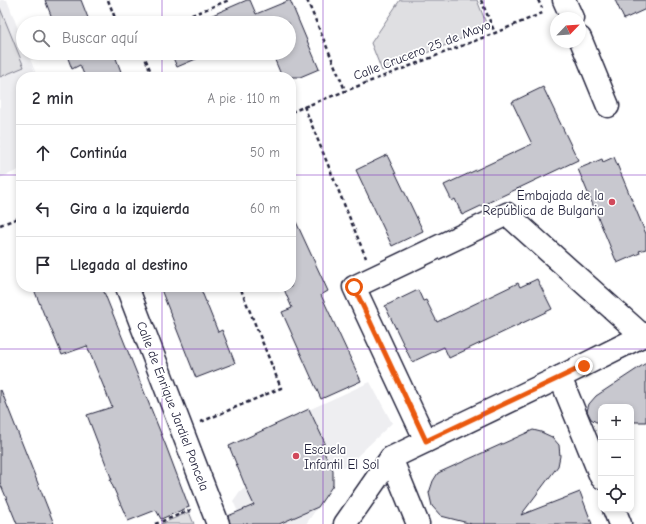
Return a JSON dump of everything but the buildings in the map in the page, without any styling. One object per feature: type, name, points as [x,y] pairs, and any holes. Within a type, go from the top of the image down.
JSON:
[{"type":"street","points":[[564,0],[569,12]]},
{"type":"street","points":[[584,48],[608,106]]},
{"type":"street","points":[[345,524],[391,458],[560,377],[644,335],[507,214],[374,277],[354,287],[426,441]]},
{"type":"street","name":"Calle de Enrique Jardiel Poncela","points":[[129,292],[218,524]]},
{"type":"street","points":[[560,377],[601,476]]},
{"type":"street","points":[[391,458],[418,524]]},
{"type":"street","points":[[615,512],[620,524]]},
{"type":"path","points":[[108,0],[114,16]]},
{"type":"path","points":[[189,16],[229,0]]},
{"type":"path","points":[[307,0],[345,90]]},
{"type":"path","points":[[482,0],[495,33]]},
{"type":"path","name":"Calle Crucero 25 de Mayo","points":[[296,110],[495,33],[545,12],[538,0]]},
{"type":"path","points":[[146,60],[151,72]]},
{"type":"path","points":[[304,106],[374,277]]},
{"type":"path","points":[[0,225],[16,218]]},
{"type":"path","points":[[182,430],[281,388],[242,292]]},
{"type":"path","points":[[155,524],[195,508]]},
{"type":"shaded area","points":[[0,0],[7,0],[16,24],[16,60],[31,60],[35,72],[16,72],[16,171],[0,178]]},
{"type":"shaded area","points":[[400,0],[477,0],[488,28],[382,71],[371,43]]},
{"type":"shaded area","points":[[0,8],[16,47],[16,60],[21,60],[24,67],[0,77]]},
{"type":"shaded area","name":"Escuela Infantil El Sol","points":[[370,382],[392,423],[346,467],[332,466],[333,485],[306,524],[233,524],[238,512],[233,501],[240,491],[246,488],[229,446]]},
{"type":"shaded area","points":[[189,512],[194,524],[161,524]]},
{"type":"place","name":"Embajada de la República de Bulgaria","points":[[612,202]]},
{"type":"place","name":"Escuela Infantil El Sol","points":[[296,456]]},
{"type":"route","points":[[354,287],[426,441],[584,366]]}]
